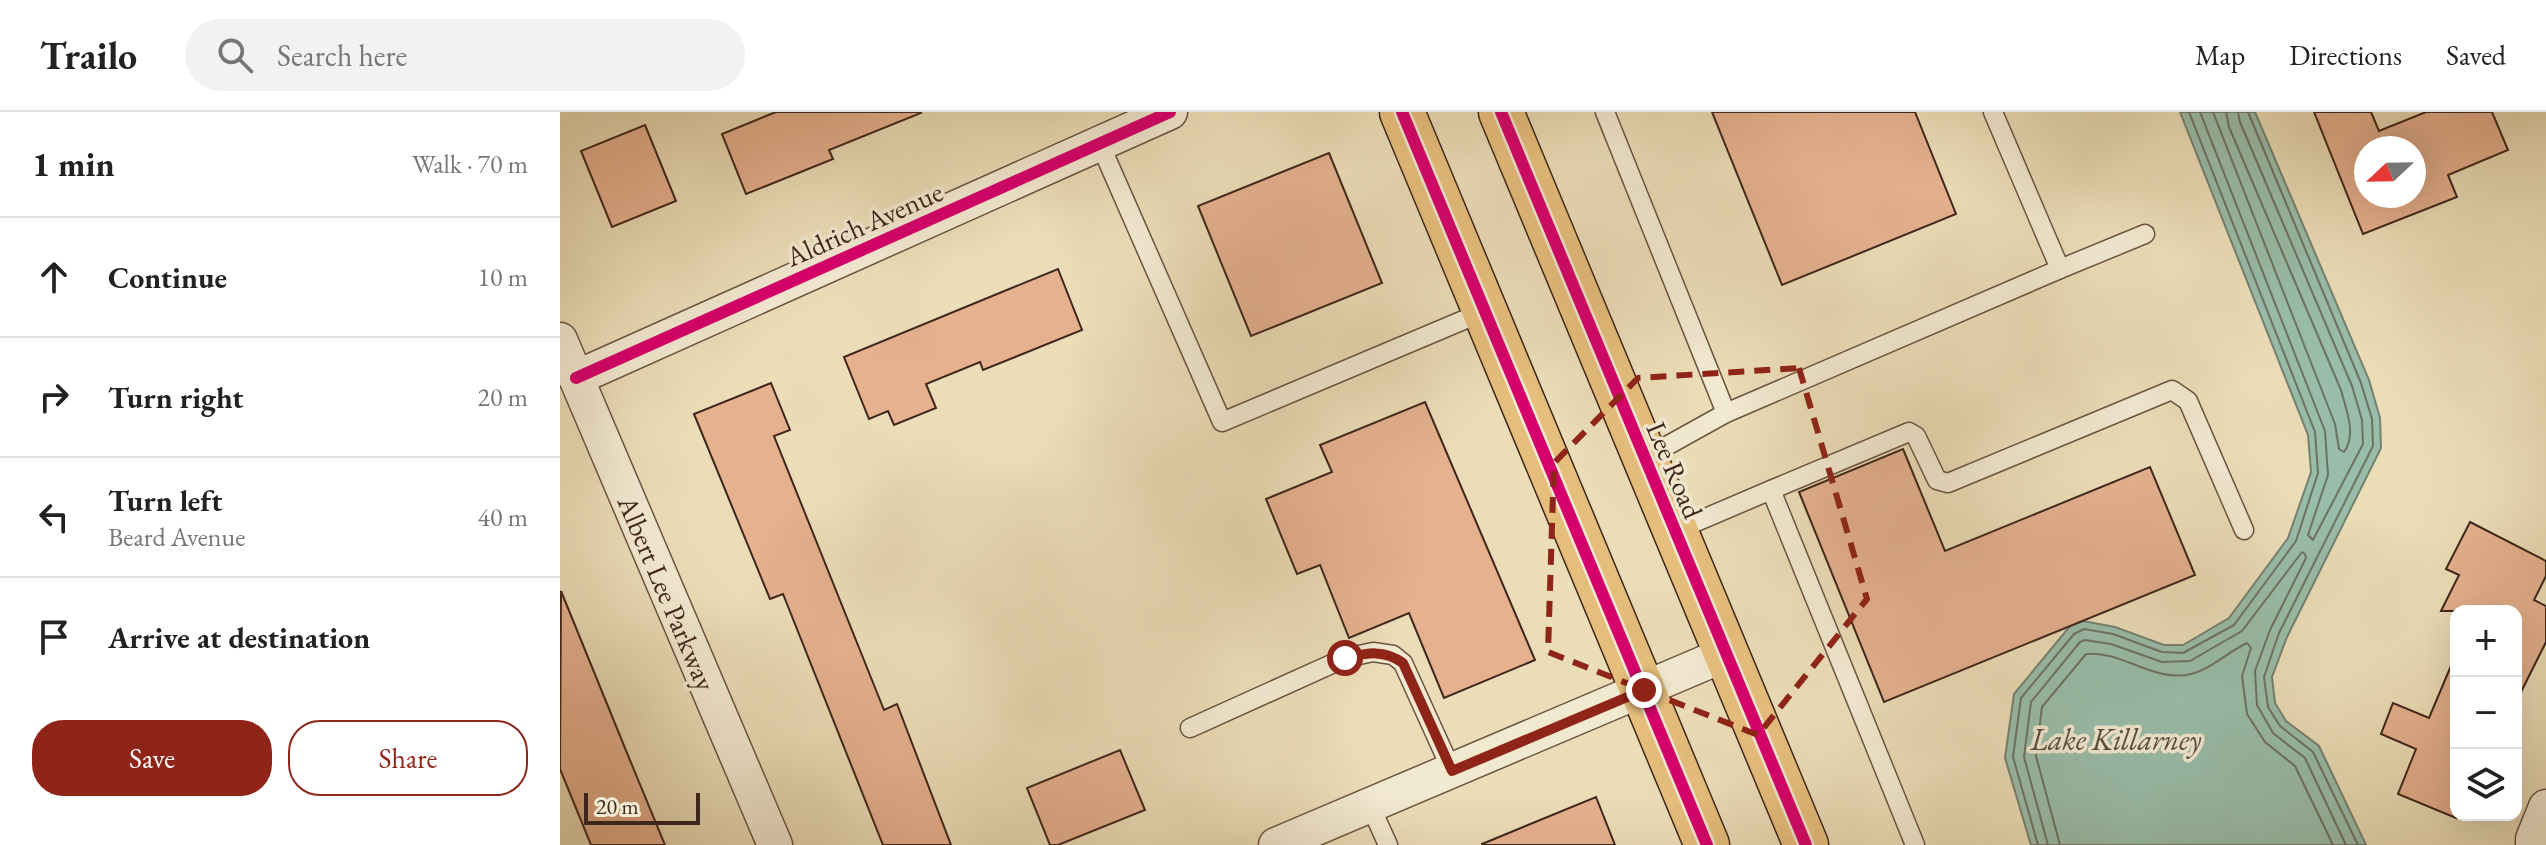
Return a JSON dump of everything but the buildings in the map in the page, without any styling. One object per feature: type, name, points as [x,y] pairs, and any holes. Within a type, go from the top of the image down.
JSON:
[{"type":"main road","points":[[1402,112],[1707,845]]},
{"type":"main road","name":"Lee Road","points":[[1501,112],[1806,845]]},
{"type":"street","name":"Aldrich Avenue","points":[[576,378],[1170,112]]},
{"type":"street","name":"Albert Lee Parkway","points":[[560,340],[775,845]]},
{"type":"street","points":[[1276,845],[1726,654]]},
{"type":"street","points":[[2533,845],[2546,807]]},
{"type":"lane","points":[[1605,112],[1726,413]]},
{"type":"lane","points":[[1993,112],[2060,269]]},
{"type":"lane","points":[[1100,144],[1222,422],[1485,311]]},
{"type":"lane","points":[[1645,458],[1726,413],[2145,234]]},
{"type":"lane","points":[[1675,531],[1909,432],[1916,436],[1937,480],[1948,483],[2172,390],[2188,401],[2244,530]]},
{"type":"lane","points":[[1771,490],[1915,845]]},
{"type":"lane","points":[[1190,728],[1345,658],[1373,652],[1393,655],[1403,663],[1452,771]]},
{"type":"lane","points":[[1370,805],[1388,845]]},
{"type":"highlighted area","points":[[1799,368],[1867,599],[1758,735],[1548,652],[1554,463],[1638,378]]},
{"type":"water","name":"Lake Killarney","points":[[2180,112],[2255,112],[2369,380],[2380,418],[2381,448],[2287,637],[2272,677],[2275,703],[2286,721],[2319,746],[2366,845],[2031,845],[2005,758],[2014,694],[2070,626],[2083,621],[2115,627],[2164,645],[2183,645],[2229,618],[2288,538],[2311,472],[2308,435]]},
{"type":"cycle path","points":[[576,378],[1170,112]]},
{"type":"cycle path","points":[[1402,112],[1707,845]]},
{"type":"cycle path","points":[[1501,112],[1806,845]]},
{"type":"route","points":[[1345,658],[1373,652],[1393,655],[1403,663],[1452,771],[1644,690]]}]
